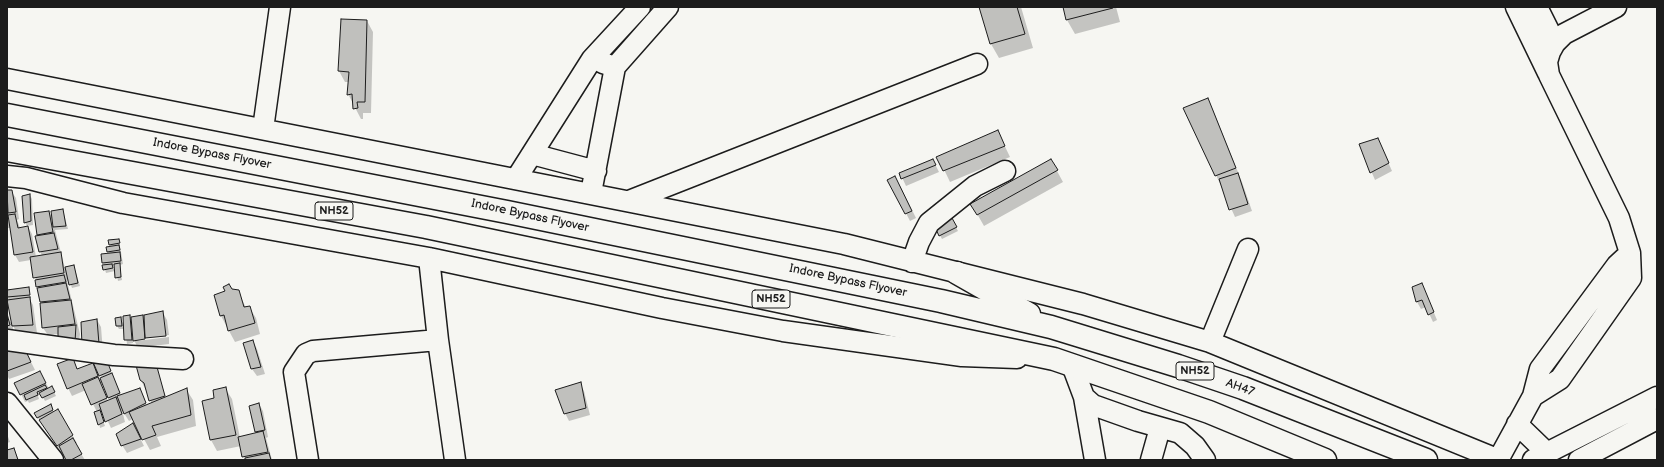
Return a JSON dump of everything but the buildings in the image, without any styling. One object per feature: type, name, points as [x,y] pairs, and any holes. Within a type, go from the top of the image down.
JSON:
[{"type":"highway","name":"Indore Bypass Flyover","points":[[7,115],[466,203],[942,300],[1051,327]]},
{"type":"highway","name":"NH52","points":[[7,150],[497,242],[1045,357],[1208,412],[1325,460]]},
{"type":"highway","points":[[957,273],[1051,327]]},
{"type":"highway","name":"AH47","points":[[1051,327],[1178,366],[1426,460]]},
{"type":"street","points":[[263,129],[280,7]]},
{"type":"street","points":[[516,179],[592,59],[640,7]]},
{"type":"street","points":[[591,193],[615,67],[668,7]]},
{"type":"street","points":[[7,78],[844,244],[1083,304],[1210,342],[1498,460],[1533,396],[1560,379],[1631,278],[1630,253],[1619,218],[1516,7]]},
{"type":"street","points":[[1537,7],[1555,43]]},
{"type":"street","points":[[1549,75],[1548,62],[1550,52],[1555,43],[1564,34],[1616,7]]},
{"type":"street","points":[[592,59],[615,67]]},
{"type":"street","points":[[629,201],[977,64]]},
{"type":"street","points":[[532,154],[596,171]]},
{"type":"street","points":[[912,262],[919,242],[929,223],[975,186],[1005,170]]},
{"type":"street","points":[[7,176],[26,178],[123,203],[429,258],[662,308],[783,332],[962,356],[1045,357]]},
{"type":"street","points":[[1210,342],[1248,249]]},
{"type":"street","points":[[429,258],[438,340],[455,460]]},
{"type":"street","points":[[7,340],[114,355],[183,359]]},
{"type":"street","points":[[308,460],[294,372],[306,354],[313,351],[438,340]]},
{"type":"street","points":[[1072,365],[1084,397],[1095,460]]},
{"type":"street","points":[[1084,397],[1093,405],[1108,411],[1180,433],[1195,446],[1205,460]]},
{"type":"street","points":[[1518,424],[1540,456],[1657,397]]},
{"type":"street","points":[[7,403],[53,460]]},
{"type":"street","points":[[1579,460],[1657,419]]},
{"type":"street","points":[[1151,460],[1160,428]]}]
